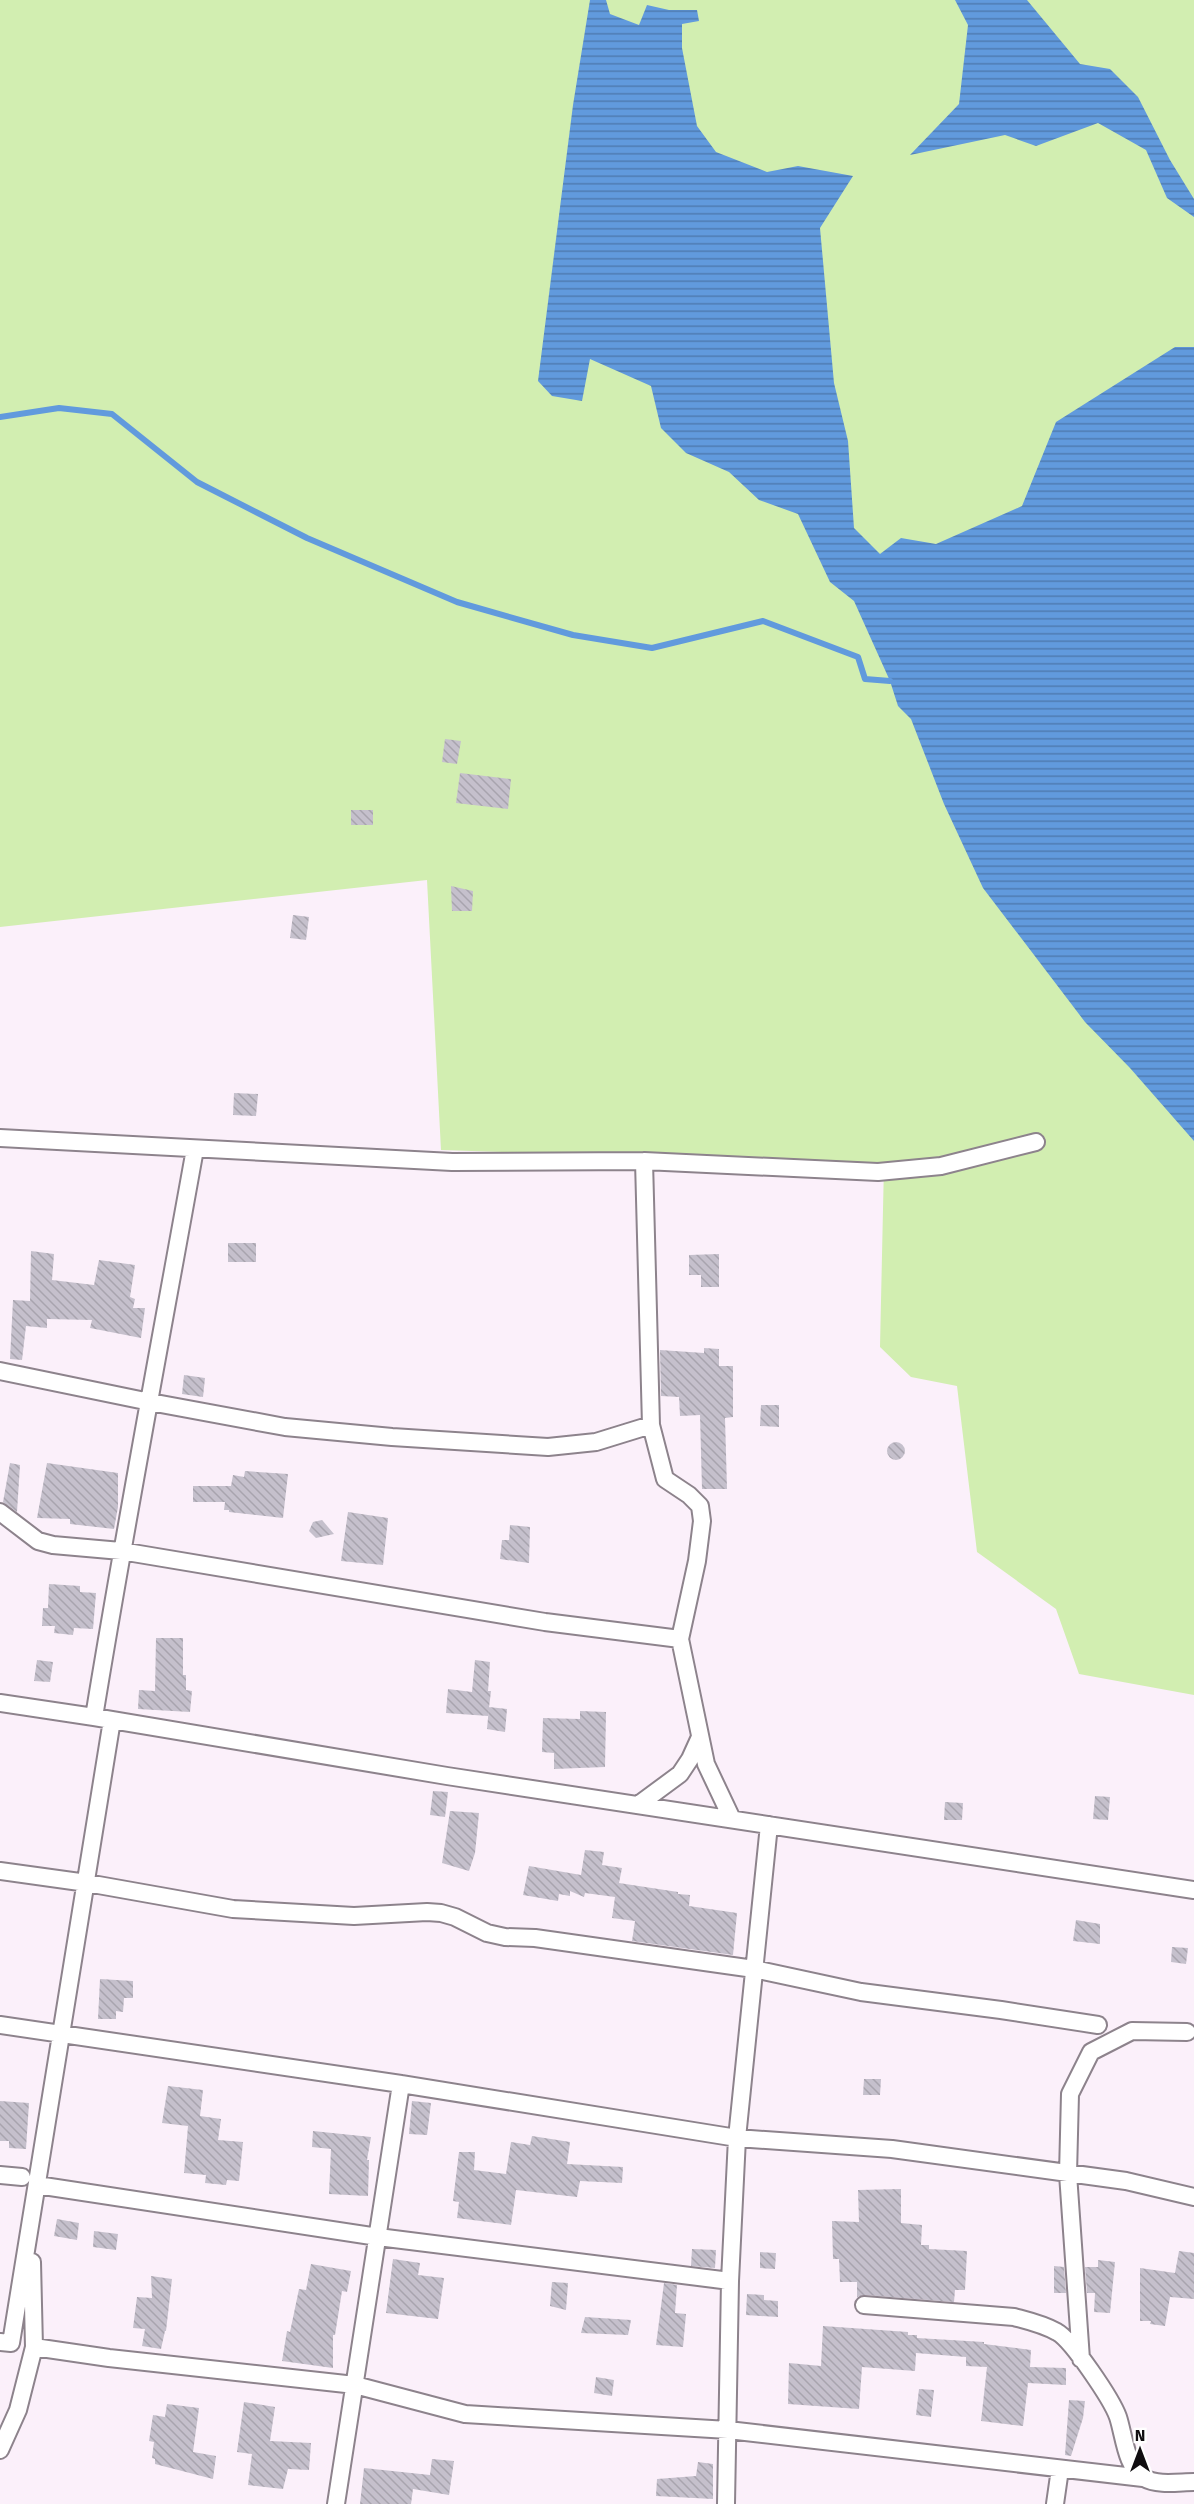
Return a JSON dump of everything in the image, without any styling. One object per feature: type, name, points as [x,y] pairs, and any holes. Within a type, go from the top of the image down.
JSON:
[{"type":"street","points":[[0,1138],[452,1162],[644,1161],[878,1172],[941,1166],[1036,1142]]},
{"type":"street","points":[[94,1717],[121,1551],[195,1149]]},
{"type":"street","points":[[644,1161],[651,1425],[665,1479],[689,1495],[700,1506],[702,1521],[697,1562],[680,1639],[706,1764],[732,1819]]},
{"type":"street","points":[[0,1371],[150,1402],[285,1426],[392,1437],[548,1447],[596,1442],[651,1425]]},
{"type":"street","points":[[0,1512],[38,1541],[53,1545],[121,1551],[545,1622],[680,1639]]},
{"type":"street","points":[[0,1703],[436,1774],[1194,1890]]},
{"type":"street","points":[[0,2342],[11,2343],[112,1720]]},
{"type":"street","points":[[638,1805],[680,1774],[700,1737]]},
{"type":"street","points":[[726,2504],[729,2281],[738,2138],[769,1825]]},
{"type":"street","points":[[0,1870],[233,1909],[354,1916],[441,1913],[455,1917],[486,1933],[506,1937],[535,1938],[754,1969],[861,1992],[1098,2025]]},
{"type":"street","points":[[0,2025],[401,2084],[738,2138],[892,2149],[1126,2181],[1194,2197]]},
{"type":"street","points":[[1081,2359],[1068,2174],[1070,2094],[1091,2052],[1132,2031],[1187,2032]]},
{"type":"street","points":[[0,2450],[18,2410],[34,2347],[32,2248],[37,2185],[58,2128],[62,2033]]},
{"type":"street","points":[[336,2504],[401,2084]]},
{"type":"street","points":[[0,2175],[22,2177]]},
{"type":"street","points":[[37,2185],[378,2237],[729,2281]]},
{"type":"street","points":[[864,2305],[1014,2318],[1038,2322],[1060,2333],[1096,2377],[1117,2414],[1132,2466],[1143,2478]]},
{"type":"street","points":[[34,2347],[355,2385],[465,2414],[728,2430],[1143,2478],[1155,2482],[1194,2482]]},
{"type":"street","points":[[1055,2504],[1060,2469]]},
{"type":"green space","points":[[0,0],[1194,0],[1194,1695],[1079,1674],[1056,1609],[977,1552],[957,1386],[911,1377],[880,1347],[884,1164],[441,1150],[427,880],[0,927]]},
{"type":"water","points":[[590,0],[606,0],[610,14],[639,25],[647,5],[669,10],[697,10],[699,21],[682,24],[682,48],[697,126],[716,152],[767,172],[798,166],[853,176],[820,228],[834,383],[848,441],[854,528],[880,554],[901,538],[936,544],[1022,506],[1056,422],[1175,347],[1194,347],[1194,1141],[1130,1068],[1085,1022],[983,888],[944,804],[911,719],[898,706],[890,681],[854,601],[830,582],[798,514],[759,500],[729,472],[686,453],[661,428],[651,386],[590,359],[582,401],[552,396],[538,381],[573,105]]},
{"type":"water","points":[[955,0],[1027,0],[1080,64],[1110,69],[1138,97],[1170,160],[1194,199],[1194,217],[1167,198],[1146,150],[1098,123],[1036,146],[1005,135],[910,155],[959,104],[968,25]]},
{"type":"building","points":[[445,739],[461,741],[457,764],[442,762]]},
{"type":"building","points":[[460,773],[511,779],[508,809],[456,803]]},
{"type":"building","points":[[351,810],[373,810],[373,825],[351,825]]},
{"type":"building","points":[[451,886],[473,891],[472,911],[452,911]]},
{"type":"building","points":[[293,915],[309,917],[306,940],[290,938]]},
{"type":"building","points":[[234,1093],[258,1094],[256,1116],[233,1115]]},
{"type":"building","points":[[228,1243],[256,1243],[256,1262],[228,1262]]},
{"type":"building","points":[[31,1251],[54,1254],[52,1280],[94,1285],[99,1260],[135,1265],[130,1297],[135,1299],[133,1308],[145,1308],[141,1338],[90,1328],[92,1320],[47,1319],[47,1328],[26,1326],[22,1360],[10,1359],[13,1300],[30,1301]]},
{"type":"building","points":[[719,1254],[719,1287],[701,1287],[701,1275],[689,1275],[689,1255]]},
{"type":"building","points":[[704,1348],[719,1349],[719,1366],[733,1366],[733,1417],[725,1418],[727,1489],[702,1489],[700,1415],[680,1416],[679,1397],[661,1396],[660,1350],[704,1353]]},
{"type":"building","points":[[184,1375],[205,1378],[203,1397],[182,1394]]},
{"type":"building","points":[[761,1405],[779,1405],[779,1427],[760,1426]]},
{"type":"building","points":[[896,1442],[902,1445],[905,1451],[902,1457],[896,1460],[890,1457],[887,1451],[890,1445]]},
{"type":"building","points":[[10,1463],[20,1465],[17,1512],[3,1502]]},
{"type":"building","points":[[47,1463],[118,1473],[118,1507],[114,1529],[70,1524],[70,1519],[37,1518]]},
{"type":"building","points":[[245,1471],[288,1474],[283,1518],[229,1512],[229,1510],[224,1510],[225,1502],[193,1502],[193,1486],[231,1486],[233,1475],[244,1477]]},
{"type":"building","points":[[348,1512],[388,1518],[383,1565],[341,1561]]},
{"type":"building","points":[[322,1520],[334,1534],[316,1538],[309,1531],[313,1522]]},
{"type":"building","points":[[510,1525],[530,1527],[529,1563],[500,1559],[502,1540],[509,1540]]},
{"type":"building","points":[[49,1584],[80,1586],[80,1592],[96,1593],[93,1629],[74,1628],[73,1635],[54,1633],[55,1626],[42,1626],[43,1608],[48,1608]]},
{"type":"building","points":[[156,1638],[183,1638],[183,1675],[186,1675],[186,1690],[192,1691],[190,1712],[138,1709],[139,1690],[155,1691]]},
{"type":"building","points":[[37,1660],[53,1662],[50,1682],[34,1681]]},
{"type":"building","points":[[475,1660],[490,1662],[488,1691],[491,1691],[488,1716],[446,1713],[448,1689],[472,1692]]},
{"type":"building","points":[[489,1707],[507,1709],[505,1732],[487,1729]]},
{"type":"building","points":[[580,1711],[606,1712],[605,1767],[554,1769],[554,1753],[542,1752],[543,1718],[580,1719]]},
{"type":"building","points":[[433,1791],[448,1792],[445,1817],[430,1815]]},
{"type":"building","points":[[1095,1796],[1110,1797],[1108,1820],[1093,1819]]},
{"type":"building","points":[[945,1802],[963,1803],[962,1820],[944,1820]]},
{"type":"building","points":[[450,1811],[479,1813],[475,1853],[469,1871],[442,1863]]},
{"type":"building","points":[[585,1850],[604,1852],[602,1865],[622,1868],[619,1883],[690,1895],[689,1906],[737,1913],[733,1955],[632,1941],[635,1921],[612,1918],[615,1897],[585,1893],[584,1897],[570,1891],[570,1896],[559,1894],[558,1901],[523,1895],[529,1866],[581,1875]]},
{"type":"building","points":[[1076,1920],[1100,1924],[1100,1944],[1073,1941]]},
{"type":"building","points":[[1172,1947],[1188,1948],[1186,1964],[1171,1962]]},
{"type":"building","points":[[100,1979],[133,1981],[133,1998],[124,1998],[123,2012],[116,2011],[116,2019],[98,2019]]},
{"type":"building","points":[[864,2079],[881,2079],[880,2095],[863,2095]]},
{"type":"building","points":[[168,2086],[203,2090],[200,2116],[221,2119],[218,2140],[243,2142],[239,2181],[227,2180],[226,2185],[205,2183],[206,2175],[184,2173],[188,2126],[162,2123]]},
{"type":"building","points":[[0,2101],[29,2103],[26,2149],[9,2148],[9,2141],[0,2141]]},
{"type":"building","points":[[412,2101],[431,2103],[427,2135],[409,2134]]},
{"type":"building","points":[[313,2131],[371,2137],[367,2160],[369,2160],[368,2196],[329,2194],[331,2149],[312,2147]]},
{"type":"building","points":[[532,2136],[570,2142],[567,2164],[623,2167],[622,2183],[580,2181],[577,2197],[516,2190],[511,2225],[457,2218],[459,2202],[453,2201],[459,2152],[475,2152],[474,2170],[506,2174],[511,2142],[530,2145]]},
{"type":"building","points":[[901,2189],[901,2223],[922,2225],[921,2245],[929,2245],[929,2249],[967,2251],[965,2290],[955,2290],[954,2302],[865,2295],[857,2297],[857,2282],[840,2282],[839,2259],[833,2259],[832,2221],[859,2222],[858,2190]]},
{"type":"building","points":[[57,2219],[79,2223],[77,2240],[54,2236]]},
{"type":"building","points":[[94,2231],[118,2234],[116,2250],[93,2247]]},
{"type":"building","points":[[692,2249],[716,2250],[715,2268],[691,2266]]},
{"type":"building","points":[[1179,2251],[1194,2253],[1194,2299],[1170,2297],[1165,2326],[1150,2324],[1151,2321],[1140,2321],[1140,2268],[1175,2273]]},
{"type":"building","points":[[760,2252],[776,2253],[775,2269],[760,2268]]},
{"type":"building","points":[[393,2259],[420,2263],[418,2275],[444,2278],[438,2319],[386,2313]]},
{"type":"building","points":[[1098,2260],[1115,2262],[1110,2313],[1094,2312],[1095,2293],[1087,2293],[1085,2267],[1098,2267]]},
{"type":"building","points":[[311,2264],[351,2271],[347,2292],[342,2291],[335,2335],[333,2335],[333,2368],[282,2361],[287,2331],[290,2332],[299,2289],[306,2290]]},
{"type":"building","points":[[1054,2266],[1064,2267],[1066,2293],[1054,2293]]},
{"type":"building","points":[[151,2276],[172,2279],[166,2331],[161,2349],[142,2346],[145,2329],[133,2328],[137,2297],[152,2298]]},
{"type":"building","points":[[552,2282],[568,2283],[566,2310],[550,2306]]},
{"type":"building","points":[[664,2283],[677,2285],[675,2313],[686,2314],[683,2347],[656,2345]]},
{"type":"building","points":[[747,2294],[764,2295],[764,2300],[778,2301],[778,2317],[746,2315]]},
{"type":"building","points":[[585,2317],[631,2320],[628,2335],[581,2333]]},
{"type":"building","points":[[823,2326],[908,2332],[908,2335],[917,2335],[917,2338],[984,2342],[984,2344],[1031,2350],[1030,2367],[1066,2368],[1066,2385],[1028,2383],[1023,2426],[981,2421],[987,2367],[966,2366],[966,2357],[916,2353],[915,2371],[862,2367],[859,2409],[788,2404],[789,2363],[821,2366]]},
{"type":"building","points":[[596,2377],[614,2380],[612,2396],[594,2393]]},
{"type":"building","points":[[919,2389],[934,2390],[931,2417],[916,2415]]},
{"type":"building","points":[[1069,2400],[1085,2401],[1083,2418],[1071,2456],[1065,2455]]},
{"type":"building","points":[[244,2402],[275,2407],[270,2441],[311,2443],[309,2470],[288,2469],[283,2489],[248,2485],[252,2454],[237,2452]]},
{"type":"building","points":[[167,2404],[199,2408],[193,2452],[216,2456],[213,2479],[155,2464],[155,2459],[152,2458],[154,2442],[149,2441],[153,2415],[165,2417]]},
{"type":"building","points":[[432,2459],[454,2461],[449,2495],[413,2489],[411,2504],[360,2504],[364,2468],[430,2475]]},
{"type":"building","points":[[698,2462],[713,2464],[713,2499],[656,2496],[657,2479],[696,2476]]},
{"type":"waterway","points":[[0,417],[59,408],[112,414],[197,482],[307,538],[457,602],[573,635],[652,648],[763,621],[858,657],[865,679],[890,681]]}]
